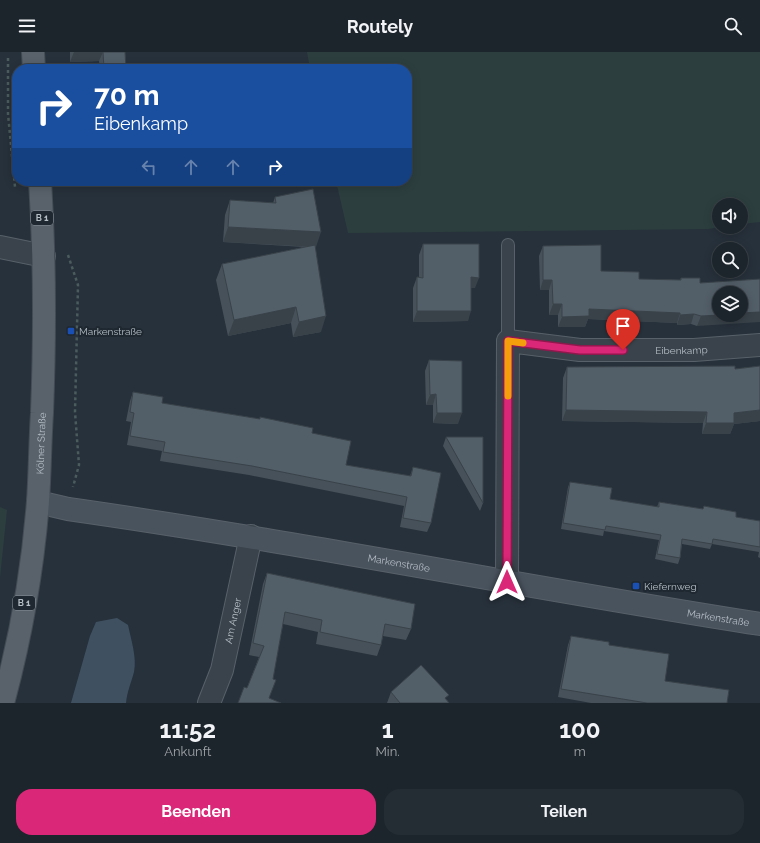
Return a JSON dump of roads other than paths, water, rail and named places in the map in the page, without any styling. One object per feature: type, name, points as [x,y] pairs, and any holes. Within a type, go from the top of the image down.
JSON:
[{"type":"main road","points":[[33,52],[34,64]]},
{"type":"main road","name":"Kölner Straße","points":[[2,703],[12,667],[28,579],[38,502],[45,327],[44,256],[40,186]]},
{"type":"street","points":[[0,247],[44,256]]},
{"type":"street","points":[[507,582],[508,341]]},
{"type":"street","name":"Eibenkamp","points":[[508,341],[580,350],[694,350],[760,345]]},
{"type":"street","name":"Markenstraße","points":[[38,502],[251,536],[507,582],[760,624]]},
{"type":"street","name":"Am Anger","points":[[209,703],[222,670],[251,536]]},
{"type":"lane","points":[[508,245],[508,341]]},
{"type":"water","points":[[117,618],[128,625],[134,654],[135,666],[126,703],[71,703],[90,636],[96,622]]},
{"type":"place","name":"Markenstraße","points":[[71,331]]},
{"type":"place","name":"Kiefernweg","points":[[636,586]]}]
